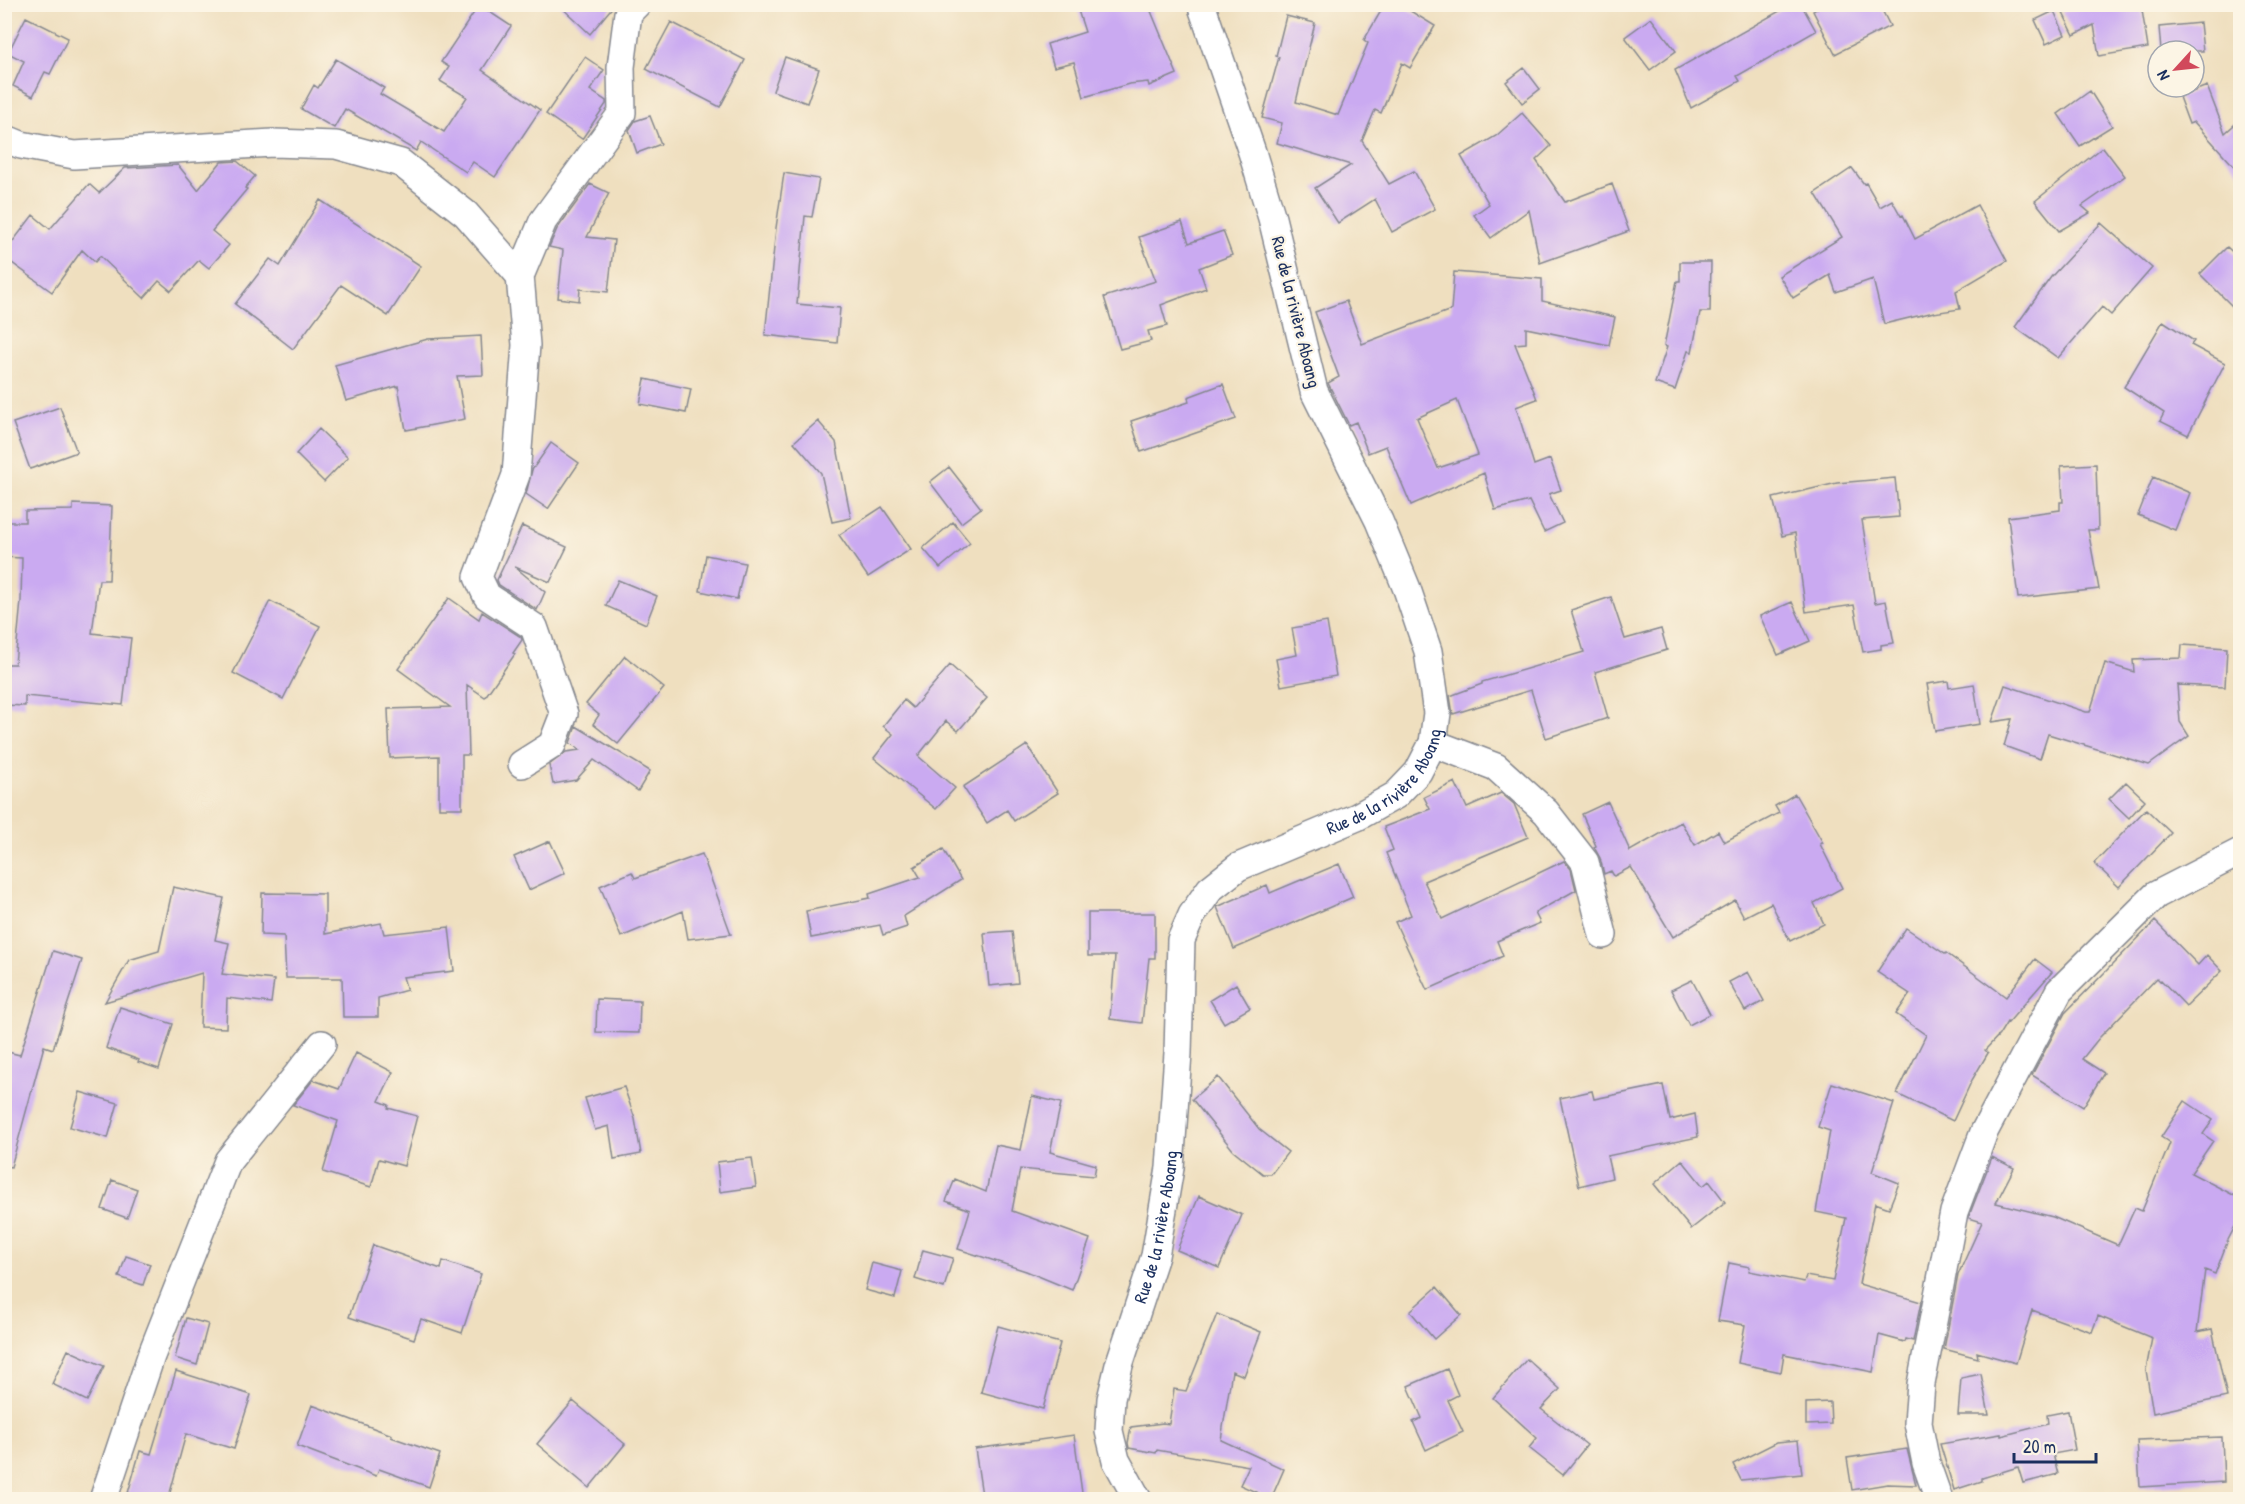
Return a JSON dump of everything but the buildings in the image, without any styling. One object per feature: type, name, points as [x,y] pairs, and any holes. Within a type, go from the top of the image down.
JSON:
[{"type":"street","points":[[522,764],[552,745],[564,714],[534,627],[487,596],[478,577],[516,475],[526,345],[520,276],[543,221],[622,113],[621,67],[628,13],[637,4]]},
{"type":"street","name":"Rue de la rivière Aboang","points":[[1138,1500],[1116,1460],[1109,1431],[1111,1399],[1119,1365],[1155,1256],[1170,1168],[1178,1053],[1180,939],[1192,915],[1210,890],[1238,867],[1357,817],[1396,795],[1418,772],[1433,743],[1437,713],[1428,651],[1407,589],[1379,521],[1314,390],[1272,218],[1201,4]]},
{"type":"street","points":[[4,138],[21,145],[74,155],[273,143],[336,145],[401,163],[466,214],[520,276]]},
{"type":"street","points":[[1433,743],[1496,767],[1546,812],[1585,862],[1603,935]]},
{"type":"street","points":[[1939,1500],[1926,1463],[1918,1423],[1921,1384],[1954,1212],[1984,1132],[2059,992],[2156,895],[2241,852]]},
{"type":"street","points":[[103,1500],[151,1356],[228,1161],[322,1044]]}]
